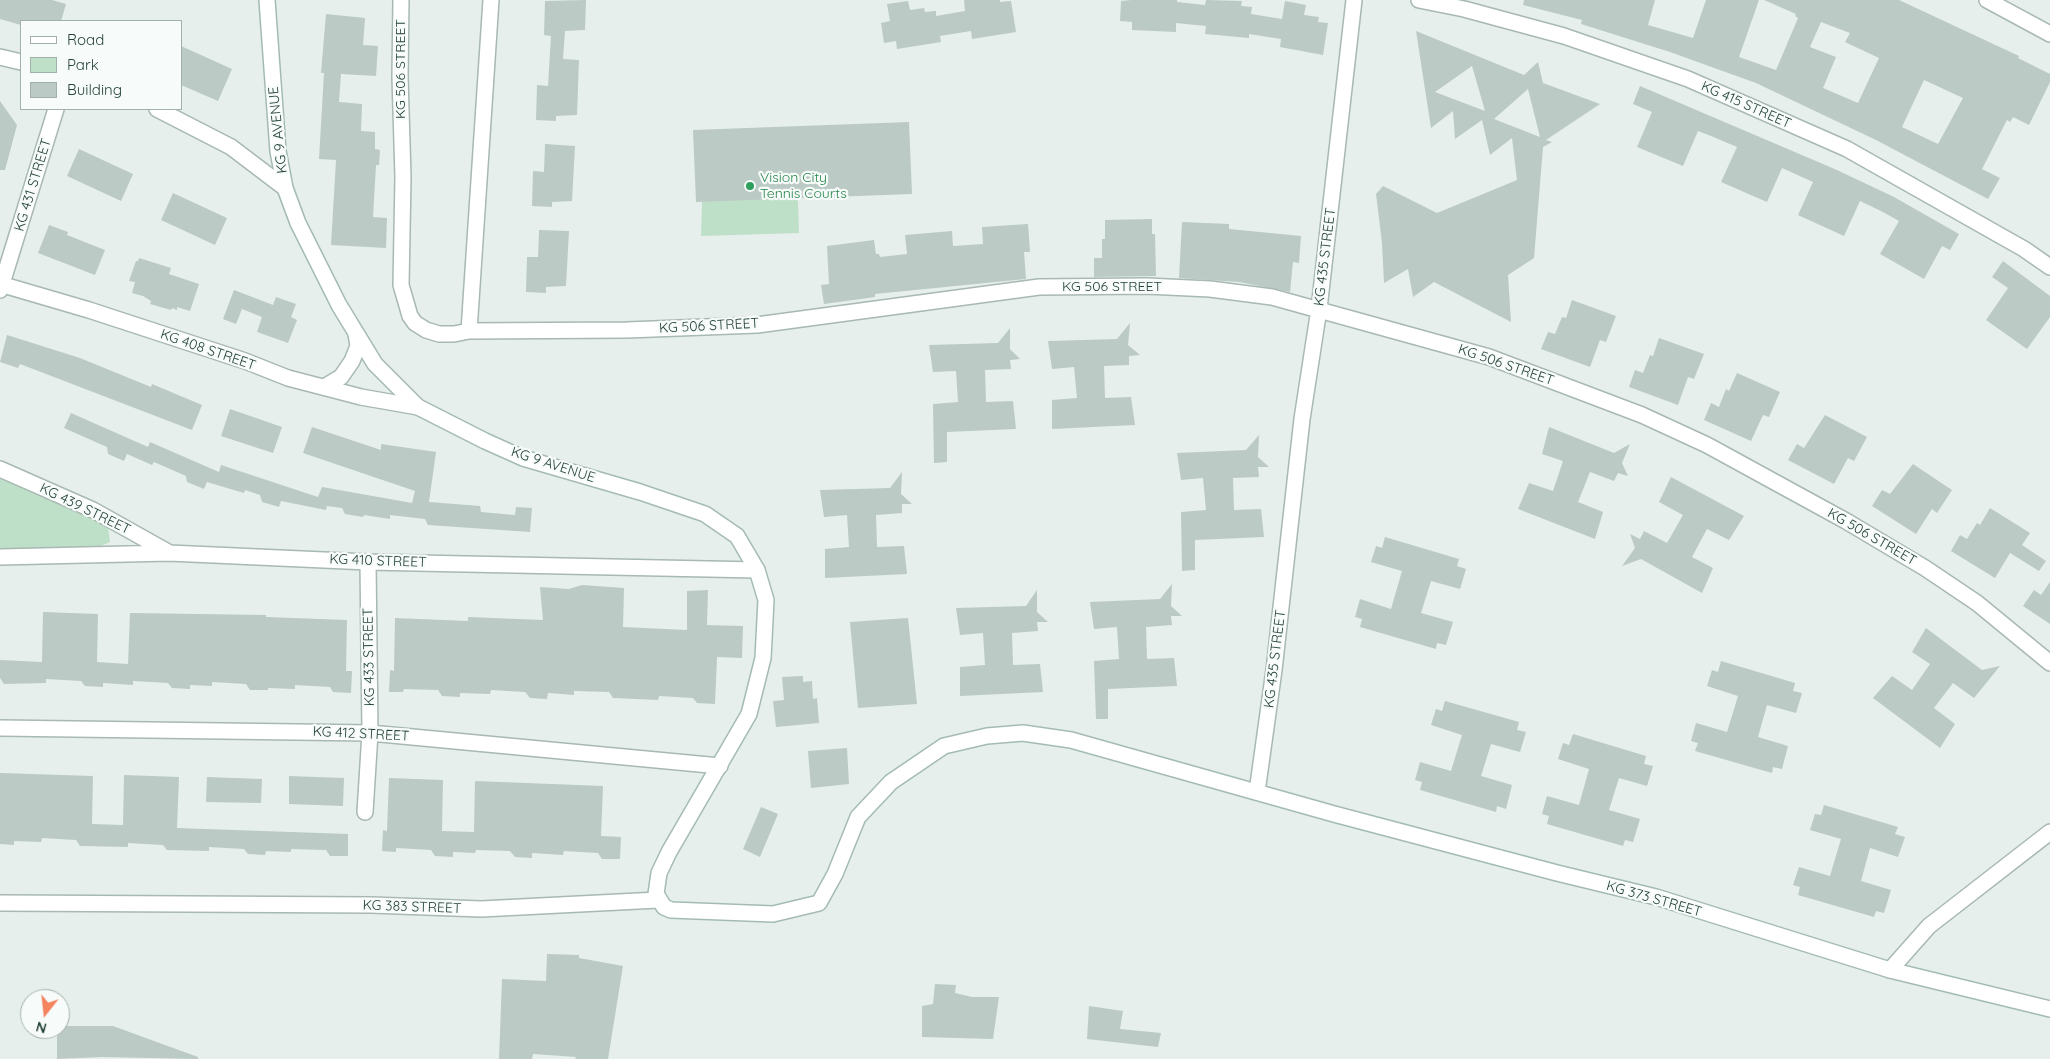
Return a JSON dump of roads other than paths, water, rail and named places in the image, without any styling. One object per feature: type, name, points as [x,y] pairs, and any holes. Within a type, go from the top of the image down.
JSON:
[{"type":"street","name":"KG 9 AVENUE","points":[[267,0],[278,152],[285,188],[298,223],[356,334],[375,364],[418,407],[523,458],[640,492],[704,514],[737,536],[757,570],[766,600],[763,658],[749,714],[669,852],[659,873],[656,894],[658,900]]},
{"type":"street","name":"KG 506 STREET","points":[[401,0],[400,77],[403,177],[401,285],[410,316],[415,323],[439,334],[469,331],[626,330],[758,325],[1039,287],[1147,286],[1210,289],[1272,297],[1489,357],[1642,415],[1707,445],[1846,521],[1926,568],[1977,603],[2050,663]]},
{"type":"street","points":[[469,331],[491,0]]},
{"type":"street","name":"KG 435 STREET","points":[[1257,792],[1274,670],[1302,419],[1319,309],[1354,0]]},
{"type":"street","name":"KG 415 STREET","points":[[1419,0],[1464,9],[1564,36],[1688,79],[1847,149],[2024,249],[2050,267]]},
{"type":"street","points":[[1987,0],[2050,34]]},
{"type":"street","points":[[0,57],[20,62]]},
{"type":"street","name":"KG 431 STREET","points":[[1,286],[56,110]]},
{"type":"street","points":[[159,110],[231,147],[285,188]]},
{"type":"street","name":"KG 408 STREET","points":[[1,286],[107,316],[245,361],[288,378],[326,386],[360,397],[418,407]]},
{"type":"street","points":[[326,386],[341,376],[352,361],[358,346],[356,334]]},
{"type":"street","name":"KG 439 STREET","points":[[0,469],[93,510],[169,553]]},
{"type":"street","name":"KG 410 STREET","points":[[0,557],[169,553],[368,562],[757,570]]},
{"type":"street","name":"KG 433 STREET","points":[[365,812],[370,732],[368,562]]},
{"type":"street","name":"KG 412 STREET","points":[[0,728],[370,732],[720,766]]},
{"type":"street","name":"KG 383 STREET","points":[[0,903],[371,906],[481,909],[658,900],[671,910],[773,914],[818,903],[835,874],[858,817],[891,782],[944,746],[987,736],[1023,733],[1072,740],[1257,792]]},
{"type":"street","name":"KG 373 STREET","points":[[1257,792],[1557,874],[1656,897],[1890,970],[2050,1009]]},
{"type":"street","points":[[1890,970],[1929,926],[2050,832]]},
{"type":"place","name":"Vision City Tennis Courts","points":[[750,186]]}]
